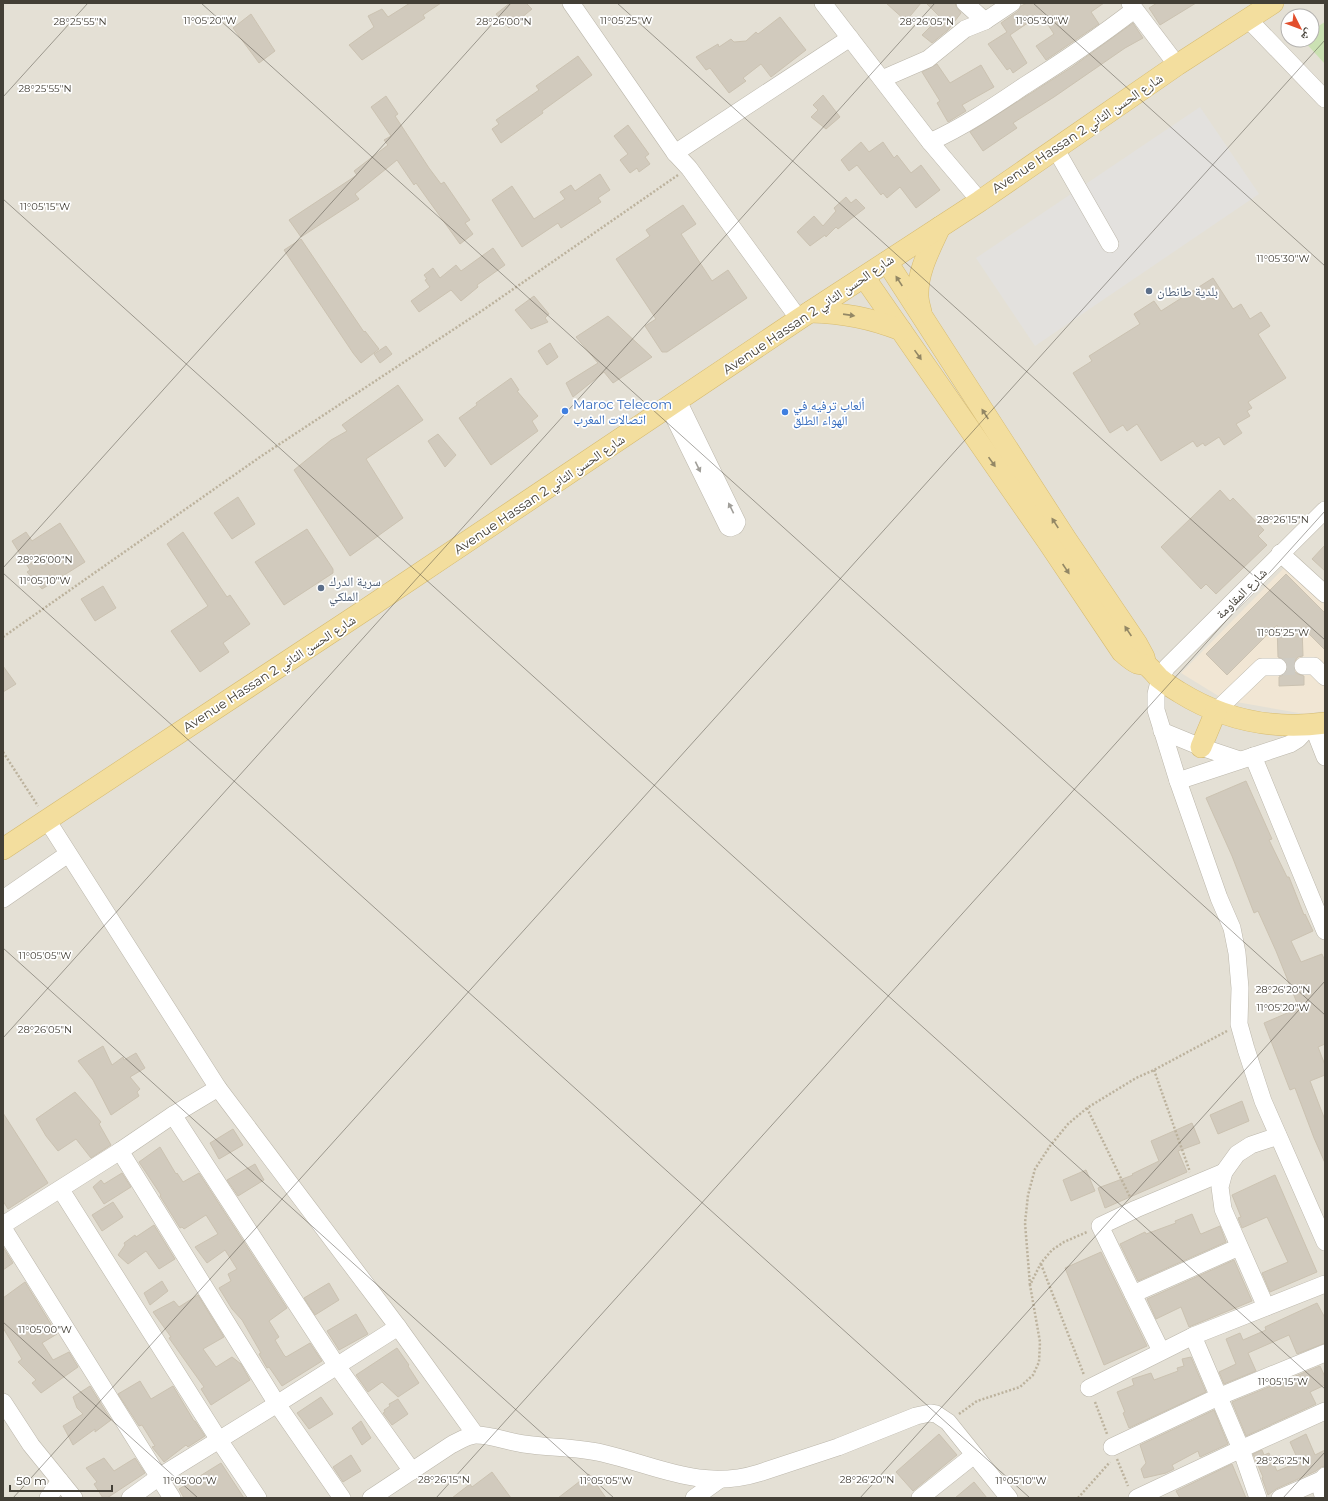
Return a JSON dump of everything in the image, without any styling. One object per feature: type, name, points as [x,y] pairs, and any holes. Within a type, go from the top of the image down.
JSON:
[{"type":"main road","name":"Avenue Hassan 2 شارع الحسن الثاني","points":[[3,848],[366,610],[805,316],[980,201],[1177,65],[1273,3]]},
{"type":"main road","points":[[921,315],[918,296],[920,278],[927,256],[940,227]]},
{"type":"main road","points":[[887,262],[1062,532],[1137,644],[1153,672]]},
{"type":"main road","points":[[864,277],[1048,542],[1122,652],[1196,702],[1235,718],[1260,723],[1293,725],[1318,723]]},
{"type":"main road","points":[[805,316],[834,313],[857,316],[880,322],[901,330]]},
{"type":"main road","points":[[1201,748],[1216,711]]},
{"type":"street","points":[[571,3],[675,153],[689,168],[805,316]]},
{"type":"street","points":[[823,3],[930,142],[980,201]]},
{"type":"street","points":[[965,3],[985,21]]},
{"type":"street","points":[[882,79],[928,59],[965,29],[985,21],[1012,3]]},
{"type":"street","points":[[930,142],[956,130],[993,107],[1103,34],[1132,7],[1177,65]]},
{"type":"street","points":[[1248,19],[1325,99]]},
{"type":"street","points":[[675,153],[850,38]]},
{"type":"street","points":[[1055,148],[1110,244]]},
{"type":"street","points":[[673,404],[715,489]]},
{"type":"street","name":"شارع المقاومة","points":[[1153,672],[1167,667],[1176,656],[1325,510]]},
{"type":"street","points":[[1280,553],[1325,594]]},
{"type":"street","points":[[1304,666],[1314,666],[1325,677]]},
{"type":"street","points":[[1216,711],[1262,667],[1278,667]]},
{"type":"street","points":[[1153,672],[1156,694],[1156,710],[1162,731],[1178,781],[1232,928],[1237,953],[1240,988],[1239,1024],[1263,1101],[1325,1242]]},
{"type":"street","points":[[1178,781],[1290,744],[1318,723],[1325,757]]},
{"type":"street","points":[[1162,731],[1201,748],[1246,758]]},
{"type":"street","points":[[1246,758],[1325,932]]},
{"type":"street","points":[[47,820],[218,1088],[398,1327],[475,1434]]},
{"type":"street","points":[[3,899],[68,854]]},
{"type":"street","points":[[172,1498],[3,1226],[120,1151],[172,1115],[218,1088]]},
{"type":"street","points":[[172,1115],[337,1366],[412,1471]]},
{"type":"street","points":[[1266,1307],[1223,1209],[1220,1187],[1224,1172],[1237,1154],[1251,1144],[1278,1136]]},
{"type":"street","points":[[120,1151],[277,1404],[342,1498]]},
{"type":"street","points":[[1161,1352],[1100,1226],[1136,1209],[1224,1172]]},
{"type":"street","points":[[60,1190],[219,1440],[258,1498]]},
{"type":"street","points":[[1133,1294],[1239,1247]]},
{"type":"street","points":[[1089,1388],[1193,1336],[1325,1284]]},
{"type":"street","points":[[130,1498],[158,1477],[398,1327]]},
{"type":"street","points":[[1193,1336],[1241,1449],[1258,1498]]},
{"type":"street","points":[[1114,1451],[1218,1397],[1325,1353]]},
{"type":"street","points":[[1137,1498],[1325,1411]]},
{"type":"street","points":[[371,1498],[451,1445],[475,1434],[535,1446],[601,1453],[692,1478],[718,1480],[746,1477],[799,1461],[923,1414],[936,1414],[948,1422],[1009,1498]]},
{"type":"street","points":[[6,1415],[74,1498]]},
{"type":"street","points":[[920,1498],[974,1455]]},
{"type":"street","points":[[1280,1498],[1323,1478]]},
{"type":"street","points":[[1323,1478],[1320,1486],[1324,1498]]},
{"type":"street","points":[[694,1498],[718,1480]]},
{"type":"street","points":[[48,1498],[60,1481]]},
{"type":"path","points":[[3,637],[260,457],[477,314],[689,168]]},
{"type":"path","points":[[3,752],[47,820]]},
{"type":"path","points":[[948,1422],[977,1400],[1020,1386],[1033,1375],[1039,1362],[1040,1342],[1030,1285],[1025,1223],[1028,1196],[1035,1169],[1050,1146],[1068,1124],[1086,1108],[1136,1078],[1154,1070],[1239,1024]]},
{"type":"path","points":[[1154,1070],[1194,1185]]},
{"type":"path","points":[[1086,1108],[1136,1209]]},
{"type":"path","points":[[1030,1285],[1041,1263],[1052,1250],[1064,1242],[1100,1226]]},
{"type":"path","points":[[1078,1498],[1114,1451]]},
{"type":"shaded area","points":[[3,3],[1325,3],[1325,1498],[3,1498]]},
{"type":"shaded area","points":[[1200,107],[1259,194],[1035,346],[976,258]]},
{"type":"shaded area","points":[[1286,566],[1325,605],[1325,711],[1305,714],[1225,700],[1181,673]]},
{"type":"green space","points":[[1325,22],[1325,64],[1310,48],[1320,48],[1320,25]]},
{"type":"building","points":[[410,3],[441,3],[423,15],[425,18],[362,60],[349,45],[374,27],[368,16],[382,9],[388,17]]},
{"type":"building","points":[[510,3],[526,3],[532,9],[509,28],[496,14]]},
{"type":"building","points":[[886,3],[921,3],[906,21]]},
{"type":"building","points":[[926,3],[955,3],[961,13],[948,30],[932,43],[922,35],[940,17]]},
{"type":"building","points":[[1027,3],[1104,3],[1091,12],[1099,24],[1046,60],[1036,46],[1054,34],[1041,14],[1010,35],[1027,63],[1013,73],[1010,68],[1007,70],[988,44],[1007,32],[1001,23],[1018,11],[1021,6]]},
{"type":"building","points":[[1157,3],[1196,3],[1160,25],[1149,8]]},
{"type":"building","points":[[251,14],[275,51],[259,63],[233,28]]},
{"type":"building","points":[[780,17],[806,50],[771,77],[761,64],[743,78],[746,81],[729,93],[710,68],[706,70],[696,57],[718,44],[719,47],[731,39],[734,42],[746,41],[756,32],[758,34]]},
{"type":"building","points":[[1133,23],[1143,38],[1125,48],[1054,97],[1013,123],[1017,128],[983,151],[970,132],[1072,67]]},
{"type":"building","points":[[578,56],[592,75],[501,143],[492,129],[499,124],[496,120],[539,90],[536,86]]},
{"type":"building","points":[[937,64],[950,83],[981,65],[994,87],[962,105],[966,111],[948,122],[937,103],[940,101],[922,72]]},
{"type":"building","points":[[823,95],[840,117],[826,129],[811,117],[818,110],[813,105]]},
{"type":"building","points":[[386,96],[398,114],[395,116],[429,168],[441,184],[444,182],[470,220],[465,223],[473,234],[460,244],[416,183],[414,185],[397,160],[355,194],[359,199],[301,237],[289,220],[357,175],[354,171],[388,145],[384,140],[391,136],[371,107]]},
{"type":"building","points":[[628,125],[649,154],[645,157],[650,164],[639,172],[637,168],[630,173],[620,160],[628,154],[614,136]]},
{"type":"building","points":[[861,142],[869,152],[883,142],[894,158],[897,155],[911,173],[921,165],[940,190],[916,208],[900,187],[887,198],[883,193],[881,195],[857,165],[849,171],[841,160]]},
{"type":"building","points":[[600,174],[610,190],[598,198],[601,202],[561,228],[558,223],[522,247],[492,200],[512,186],[534,219],[565,199],[560,192],[571,185],[575,191]]},
{"type":"building","points":[[846,197],[851,203],[856,199],[865,208],[838,229],[836,227],[826,237],[825,235],[810,246],[797,232],[814,216],[823,226],[836,211],[834,208]]},
{"type":"building","points":[[683,205],[696,224],[681,234],[712,281],[728,270],[747,298],[667,352],[662,352],[645,326],[656,319],[616,259],[650,236],[646,230]]},
{"type":"building","points":[[301,239],[364,332],[365,331],[379,349],[361,363],[284,250]]},
{"type":"building","points":[[493,248],[505,265],[477,285],[478,287],[461,301],[451,290],[419,312],[411,301],[430,287],[425,280],[427,279],[424,275],[433,268],[440,278],[456,265],[461,271]]},
{"type":"building","points":[[1213,278],[1233,309],[1241,304],[1250,319],[1261,312],[1270,326],[1258,334],[1286,378],[1248,402],[1252,408],[1247,411],[1250,416],[1236,424],[1242,433],[1224,445],[1219,437],[1205,446],[1203,443],[1197,447],[1193,441],[1161,461],[1137,424],[1127,431],[1123,425],[1110,433],[1073,373],[1092,361],[1089,356],[1140,324],[1134,314],[1154,301],[1161,311]]},
{"type":"building","points":[[534,296],[549,314],[545,318],[548,322],[531,329],[515,310]]},
{"type":"building","points":[[608,316],[652,357],[613,383],[604,372],[573,397],[566,383],[598,363],[576,337]]},
{"type":"building","points":[[550,343],[558,357],[547,365],[538,351]]},
{"type":"building","points":[[386,346],[392,354],[380,363],[374,354]]},
{"type":"building","points":[[511,378],[519,390],[517,391],[538,416],[532,421],[538,431],[491,465],[459,418],[477,405],[476,403]]},
{"type":"building","points":[[398,385],[423,420],[366,459],[403,518],[350,556],[294,470],[331,440],[347,431],[342,425]]},
{"type":"building","points":[[438,434],[456,455],[445,467],[428,441]]},
{"type":"building","points":[[1220,490],[1230,501],[1233,498],[1264,530],[1258,536],[1267,545],[1216,594],[1206,584],[1201,589],[1161,547]]},
{"type":"building","points":[[238,497],[255,524],[232,539],[214,513]]},
{"type":"building","points":[[60,523],[85,562],[42,589],[27,572],[30,570],[12,541],[26,532],[32,541]]},
{"type":"building","points":[[307,529],[333,569],[333,573],[284,605],[255,562]]},
{"type":"building","points":[[183,532],[227,597],[230,595],[250,624],[223,643],[229,652],[200,672],[171,631],[208,606],[167,544]]},
{"type":"building","points":[[1325,545],[1325,571],[1312,559]]},
{"type":"building","points":[[1286,574],[1325,613],[1325,650],[1302,627],[1303,656],[1298,657],[1293,666],[1294,671],[1304,676],[1304,685],[1279,686],[1279,677],[1286,672],[1288,667],[1287,662],[1278,657],[1277,625],[1227,675],[1206,654]]},
{"type":"building","points":[[103,586],[116,608],[95,621],[81,599]]},
{"type":"building","points":[[3,666],[16,684],[3,692]]},
{"type":"building","points":[[1246,781],[1272,839],[1269,840],[1287,877],[1289,877],[1304,915],[1305,914],[1313,931],[1291,941],[1301,962],[1322,954],[1325,961],[1325,1044],[1318,1047],[1325,1065],[1325,1075],[1310,1081],[1325,1120],[1325,1163],[1295,1088],[1290,1090],[1264,1023],[1299,1008],[1258,911],[1254,913],[1232,856],[1206,798]]},
{"type":"building","points":[[103,1046],[112,1065],[123,1057],[124,1060],[136,1053],[145,1068],[130,1077],[140,1089],[137,1092],[139,1096],[111,1115],[93,1080],[78,1061]]},
{"type":"building","points":[[75,1092],[101,1122],[99,1124],[111,1145],[91,1158],[76,1139],[58,1151],[46,1136],[36,1119]]},
{"type":"building","points":[[1242,1101],[1249,1121],[1218,1134],[1210,1115]]},
{"type":"building","points":[[3,1113],[48,1183],[8,1209],[3,1201]]},
{"type":"building","points":[[1192,1123],[1200,1143],[1178,1151],[1187,1172],[1105,1208],[1098,1188],[1133,1175],[1132,1174],[1159,1161],[1151,1141]]},
{"type":"building","points":[[233,1129],[243,1145],[219,1159],[210,1143]]},
{"type":"building","points":[[160,1147],[176,1174],[177,1173],[183,1182],[199,1173],[287,1308],[269,1321],[279,1337],[275,1340],[284,1355],[286,1357],[310,1343],[322,1361],[282,1386],[269,1367],[267,1368],[259,1354],[261,1353],[242,1320],[232,1309],[219,1288],[231,1281],[228,1274],[237,1269],[225,1250],[207,1263],[195,1247],[218,1234],[206,1215],[184,1229],[182,1227],[180,1228],[160,1196],[161,1195],[139,1162]]},
{"type":"building","points":[[255,1164],[264,1180],[238,1196],[227,1180]]},
{"type":"building","points":[[1086,1170],[1095,1191],[1071,1201],[1063,1180]]},
{"type":"building","points":[[122,1173],[131,1187],[104,1204],[93,1187],[101,1180],[104,1184]]},
{"type":"building","points":[[1275,1175],[1317,1272],[1270,1292],[1262,1273],[1288,1262],[1267,1217],[1242,1228],[1238,1218],[1241,1217],[1232,1195]]},
{"type":"building","points":[[113,1202],[123,1217],[102,1231],[92,1215]]},
{"type":"building","points":[[1192,1214],[1201,1234],[1220,1226],[1226,1242],[1138,1281],[1120,1244],[1145,1232],[1146,1234],[1176,1223],[1175,1221]]},
{"type":"building","points":[[154,1225],[175,1259],[159,1269],[146,1251],[128,1264],[118,1255],[125,1245],[124,1243],[135,1235],[136,1237]]},
{"type":"building","points":[[3,1247],[13,1263],[3,1270]]},
{"type":"building","points":[[1101,1252],[1147,1346],[1104,1365],[1065,1268]]},
{"type":"building","points":[[1234,1260],[1252,1301],[1189,1327],[1181,1307],[1156,1319],[1147,1299]]},
{"type":"building","points":[[162,1281],[168,1291],[150,1305],[144,1293]]},
{"type":"building","points":[[25,1282],[57,1334],[42,1343],[53,1360],[69,1352],[78,1367],[41,1393],[32,1383],[36,1380],[18,1362],[22,1359],[3,1328],[3,1298]]},
{"type":"building","points":[[329,1283],[339,1300],[315,1315],[304,1298]]},
{"type":"building","points":[[198,1295],[224,1337],[203,1349],[216,1367],[232,1357],[241,1364],[250,1380],[211,1405],[201,1389],[204,1387],[169,1338],[171,1337],[153,1312],[174,1301],[179,1307]]},
{"type":"building","points":[[1317,1303],[1325,1318],[1325,1343],[1297,1354],[1289,1335],[1248,1353],[1256,1371],[1224,1384],[1219,1372],[1236,1364],[1226,1339],[1240,1333],[1243,1340],[1266,1330],[1265,1327]]},
{"type":"building","points":[[356,1314],[368,1334],[339,1350],[327,1331]]},
{"type":"building","points":[[397,1348],[419,1383],[398,1397],[382,1382],[368,1392],[356,1375]]},
{"type":"building","points":[[1191,1357],[1206,1392],[1129,1428],[1123,1413],[1125,1412],[1117,1392],[1134,1385],[1132,1379],[1151,1373],[1154,1380],[1178,1371],[1177,1368],[1184,1366],[1182,1359]]},
{"type":"building","points":[[1320,1366],[1325,1377],[1325,1385],[1310,1392],[1316,1404],[1246,1436],[1232,1402]]},
{"type":"building","points":[[140,1381],[151,1399],[173,1386],[205,1436],[188,1447],[186,1445],[164,1462],[152,1447],[155,1446],[142,1425],[139,1426],[118,1394]]},
{"type":"building","points":[[90,1386],[111,1420],[95,1432],[95,1429],[73,1445],[63,1426],[83,1414],[77,1408],[73,1397]]},
{"type":"building","points":[[321,1397],[333,1414],[309,1429],[297,1413]]},
{"type":"building","points":[[398,1399],[408,1414],[392,1425],[383,1413],[385,1412],[384,1410],[390,1406],[389,1404]]},
{"type":"building","points":[[1214,1410],[1228,1444],[1200,1457],[1198,1451],[1172,1465],[1174,1469],[1166,1473],[1144,1478],[1141,1469],[1146,1463],[1140,1445]]},
{"type":"building","points":[[361,1421],[371,1438],[362,1445],[352,1428]]},
{"type":"building","points":[[939,1434],[957,1455],[913,1491],[896,1472]]},
{"type":"building","points":[[1306,1434],[1315,1455],[1325,1450],[1325,1466],[1276,1489],[1268,1495],[1262,1478],[1263,1477],[1253,1454],[1262,1450],[1264,1455],[1269,1453],[1277,1471],[1299,1462],[1290,1442]]},
{"type":"building","points":[[351,1455],[361,1471],[343,1482],[333,1467]]},
{"type":"building","points":[[104,1458],[114,1471],[135,1458],[145,1473],[107,1498],[103,1498],[94,1484],[97,1482],[86,1468]]},
{"type":"building","points":[[221,1463],[244,1498],[184,1498],[179,1489]]},
{"type":"building","points":[[1232,1464],[1246,1498],[1180,1498],[1176,1491]]},
{"type":"building","points":[[492,1472],[511,1498],[452,1498],[470,1484],[472,1487]]},
{"type":"building","points":[[589,1474],[606,1498],[558,1498],[575,1485]]},
{"type":"building","points":[[974,1482],[987,1498],[955,1498]]},
{"type":"tunnel","points":[[1278,667],[1303,666]]},
{"type":"place","name":"بلدية طانطان","points":[[1149,291]]},
{"type":"place","name":"Maroc Telecom اتصالات المغرب","points":[[565,411]]},
{"type":"place","name":"ألعاب ترفيه في الهواء الطلق","points":[[785,412]]},
{"type":"place","name":"سرية الدرك الملكي","points":[[321,588]]}]
